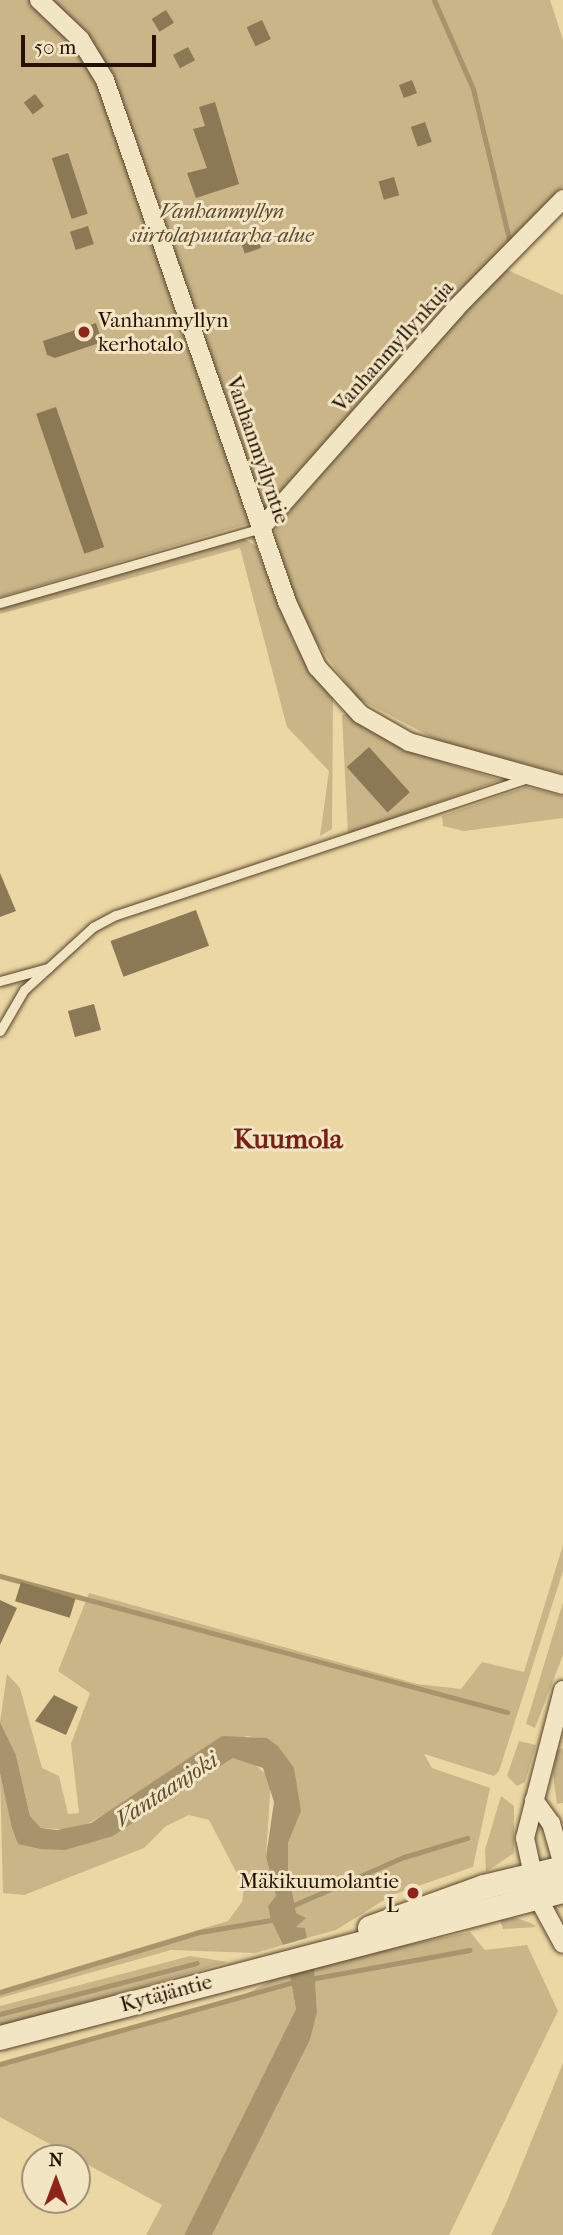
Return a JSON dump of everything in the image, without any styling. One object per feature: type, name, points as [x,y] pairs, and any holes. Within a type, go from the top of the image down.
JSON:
[{"type":"street","name":"Vanhanmyllyntie","points":[[39,0],[80,39],[105,80],[301,635],[345,701],[409,742],[563,785]]},
{"type":"street","name":"Vanhanmyllynkuja","points":[[261,528],[456,308],[563,200]]},
{"type":"street","points":[[563,1690],[525,1838],[535,1887],[563,1944]]},
{"type":"street","points":[[534,1800],[551,1823],[563,1867]]},
{"type":"street","name":"Kytäjäntie","points":[[0,2038],[332,1948],[535,1887],[563,1867]]},
{"type":"street","name":"Kytäjäntie","points":[[535,1887],[563,1891]]},
{"type":"lane","points":[[0,603],[261,528]]},
{"type":"lane","points":[[0,1031],[24,990],[93,927],[116,915],[531,777]]},
{"type":"lane","points":[[0,981],[49,967]]},
{"type":"green space","name":"Vanhanmyllyn siirtolapuutarha-alue","points":[[0,0],[550,0],[563,40],[563,186],[272,506],[247,524],[0,597]]},
{"type":"green space","points":[[503,268],[563,295],[563,774],[437,740],[357,698],[306,628],[274,536],[277,525]]},
{"type":"green space","points":[[243,538],[256,546],[295,645],[333,697],[332,829],[320,836],[329,771],[287,727],[240,548],[0,614],[0,607]]},
{"type":"green space","points":[[348,713],[415,753],[500,780],[348,835],[342,715]]},
{"type":"green space","points":[[526,787],[563,796],[563,818],[464,831],[443,826],[442,816]]},
{"type":"green space","points":[[563,1545],[563,1571],[499,1771],[494,1776],[424,1754],[432,1768],[490,1788],[473,1867],[392,1895],[336,1930],[307,1938],[304,1929],[296,1928],[288,1871],[288,1843],[301,1811],[278,1746],[267,1739],[246,1736],[76,1830],[41,1828],[30,1816],[16,1755],[0,1722],[7,1674],[20,1688],[42,1768],[59,1776],[68,1814],[79,1813],[71,1744],[90,1693],[58,1671],[89,1593],[417,1684],[461,1689],[482,1662],[524,1672]]},
{"type":"green space","points":[[563,1602],[563,1655],[535,1728],[526,1724]]},
{"type":"green space","points":[[519,1741],[536,1745],[525,1782],[517,1786],[507,1776]]},
{"type":"green space","points":[[563,1748],[563,1803],[557,1804],[553,1774],[556,1751]]},
{"type":"green space","points":[[233,1758],[250,1760],[271,1779],[266,1857],[276,1896],[271,1920],[283,1945],[255,1953],[171,1950],[0,1998],[0,1990],[228,1921],[242,1902],[244,1887],[209,1820],[189,1815],[166,1826],[144,1848],[24,1895],[3,1893],[0,1773],[18,1844],[113,1836]]},
{"type":"green space","points":[[501,1796],[514,1806],[514,1853],[486,1872],[485,1850]]},
{"type":"green space","points":[[516,1918],[536,1927],[503,1929],[500,1920]]},
{"type":"green space","points":[[470,1932],[485,1950],[527,1945],[558,2011],[449,2235],[212,2235],[310,2040],[317,2011],[314,1964]]},
{"type":"green space","points":[[190,1956],[228,1962],[0,2027],[0,2006]]},
{"type":"green space","points":[[289,1971],[296,2009],[184,2235],[146,2235],[162,2205],[91,2166],[91,2144],[50,2144],[0,2117],[0,2064],[235,2000]]},
{"type":"green space","points":[[563,2063],[563,2235],[491,2235],[507,2201]]},
{"type":"water","name":"Vantaanjoki","points":[[0,1722],[16,1755],[30,1816],[41,1828],[57,1830],[91,1823],[222,1736],[267,1738],[278,1746],[294,1768],[301,1811],[288,1843],[288,1871],[296,1913],[306,1918],[296,1927],[305,1928],[307,1938],[283,1945],[271,1920],[268,1906],[276,1896],[266,1857],[274,1802],[263,1768],[233,1758],[113,1836],[65,1850],[41,1849],[18,1844],[12,1828],[0,1773]]},
{"type":"water","points":[[314,1964],[317,2012],[310,2040],[212,2235],[184,2235],[296,2009],[289,1971]]},
{"type":"building","points":[[166,10],[174,23],[160,32],[152,19]]},
{"type":"building","points":[[262,20],[271,39],[255,46],[247,27]]},
{"type":"building","points":[[188,47],[195,60],[180,68],[173,55]]},
{"type":"building","points":[[412,80],[417,93],[404,98],[399,85]]},
{"type":"building","points":[[35,94],[44,106],[33,114],[24,102]]},
{"type":"building","points":[[215,102],[239,184],[196,198],[187,173],[207,168],[193,129],[205,126],[199,107]]},
{"type":"building","points":[[425,122],[432,142],[418,147],[411,127]]},
{"type":"building","points":[[68,153],[88,214],[72,219],[52,158]]},
{"type":"building","points":[[394,177],[399,195],[384,200],[379,181]]},
{"type":"building","points":[[88,226],[94,244],[76,250],[70,232]]},
{"type":"building","points":[[255,231],[261,248],[245,254],[239,237]]},
{"type":"building","name":"Vanhanmyllyn kerhotalo","points":[[96,323],[102,342],[55,358],[47,355],[43,341]]},
{"type":"building","points":[[56,407],[104,547],[84,554],[36,414]]},
{"type":"building","points":[[369,747],[410,792],[388,812],[347,767]]},
{"type":"building","points":[[0,873],[16,911],[0,917]]},
{"type":"building","points":[[196,910],[209,946],[123,977],[110,941]]},
{"type":"building","points":[[94,1004],[101,1030],[75,1037],[68,1011]]},
{"type":"building","points":[[21,1582],[76,1599],[70,1618],[15,1601]]},
{"type":"building","points":[[0,1600],[17,1608],[0,1645]]},
{"type":"building","points":[[54,1695],[78,1707],[66,1735],[35,1721]]},
{"type":"waterway","points":[[434,0],[473,89],[510,243]]},
{"type":"waterway","points":[[0,1576],[507,1712]]},
{"type":"waterway","points":[[287,1908],[404,1857],[467,1838]]},
{"type":"waterway","points":[[0,1992],[200,1932],[277,1919]]},
{"type":"waterway","points":[[310,1979],[469,1950]]},
{"type":"waterway","points":[[0,2014],[197,1963]]},
{"type":"waterway","points":[[0,2064],[297,1981]]},
{"type":"place","name":"Vanhanmyllyn kerhotalo","points":[[84,332]]},
{"type":"place","name":"Mäkikuumolantie L","points":[[413,1893]]},
{"type":"district","name":"Kuumola","points":[[288,1139]]}]
